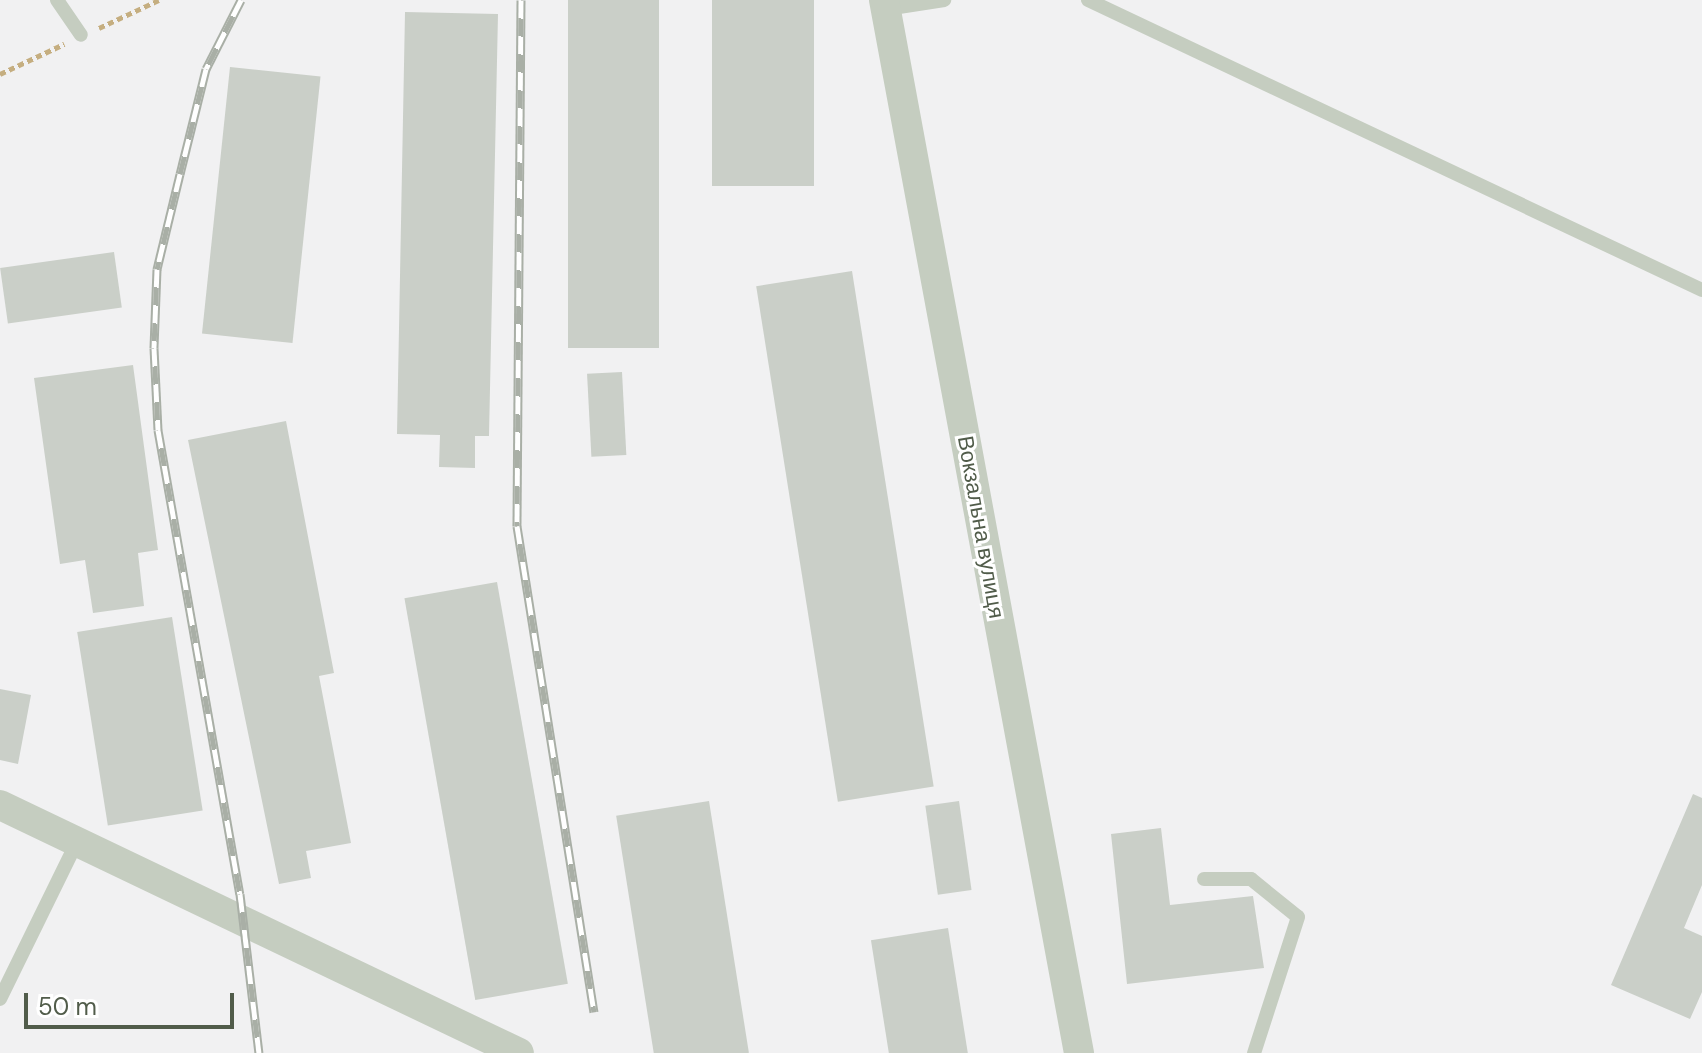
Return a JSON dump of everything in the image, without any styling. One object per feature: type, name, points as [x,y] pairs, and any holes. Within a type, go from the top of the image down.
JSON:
[{"type":"street","name":"Вокзальна вулиця","points":[[885,5],[1079,1053]]},
{"type":"street","points":[[0,805],[76,844],[519,1053]]},
{"type":"lane","points":[[57,0],[81,35]]},
{"type":"lane","points":[[885,5],[944,0]]},
{"type":"lane","points":[[1088,0],[1702,290]]},
{"type":"lane","points":[[0,999],[76,844]]},
{"type":"lane","points":[[1204,879],[1251,879],[1298,917],[1254,1053]]},
{"type":"building","points":[[568,0],[659,0],[659,348],[568,348]]},
{"type":"building","points":[[712,0],[814,0],[814,186],[712,186]]},
{"type":"building","points":[[405,12],[498,14],[489,436],[475,436],[475,468],[439,467],[440,435],[397,434]]},
{"type":"building","points":[[230,67],[321,77],[292,343],[202,334]]},
{"type":"building","points":[[114,252],[122,307],[8,323],[0,268]]},
{"type":"building","points":[[852,271],[934,787],[838,802],[756,286]]},
{"type":"building","points":[[133,365],[158,550],[138,553],[144,606],[93,613],[85,560],[60,564],[34,378]]},
{"type":"building","points":[[622,372],[626,455],[591,457],[587,374]]},
{"type":"building","points":[[286,421],[334,673],[319,676],[351,843],[306,851],[311,878],[279,884],[188,440]]},
{"type":"building","points":[[497,582],[568,984],[475,1000],[404,598]]},
{"type":"building","points":[[172,617],[203,811],[108,826],[77,632]]},
{"type":"building","points":[[0,689],[31,695],[18,764],[0,760]]},
{"type":"building","points":[[1693,794],[1702,798],[1702,885],[1684,928],[1702,936],[1702,992],[1690,1019],[1611,985]]},
{"type":"building","points":[[709,801],[749,1053],[654,1053],[616,816]]},
{"type":"building","points":[[959,801],[972,890],[938,895],[925,806]]},
{"type":"building","points":[[1161,828],[1170,905],[1253,896],[1264,968],[1127,984],[1111,834]]},
{"type":"building","points":[[948,928],[968,1053],[889,1053],[871,940]]},
{"type":"railway","points":[[241,0],[206,69],[157,269],[154,348],[158,430],[240,894],[259,1053]]},
{"type":"railway","points":[[521,0],[517,526],[594,1012]]}]
